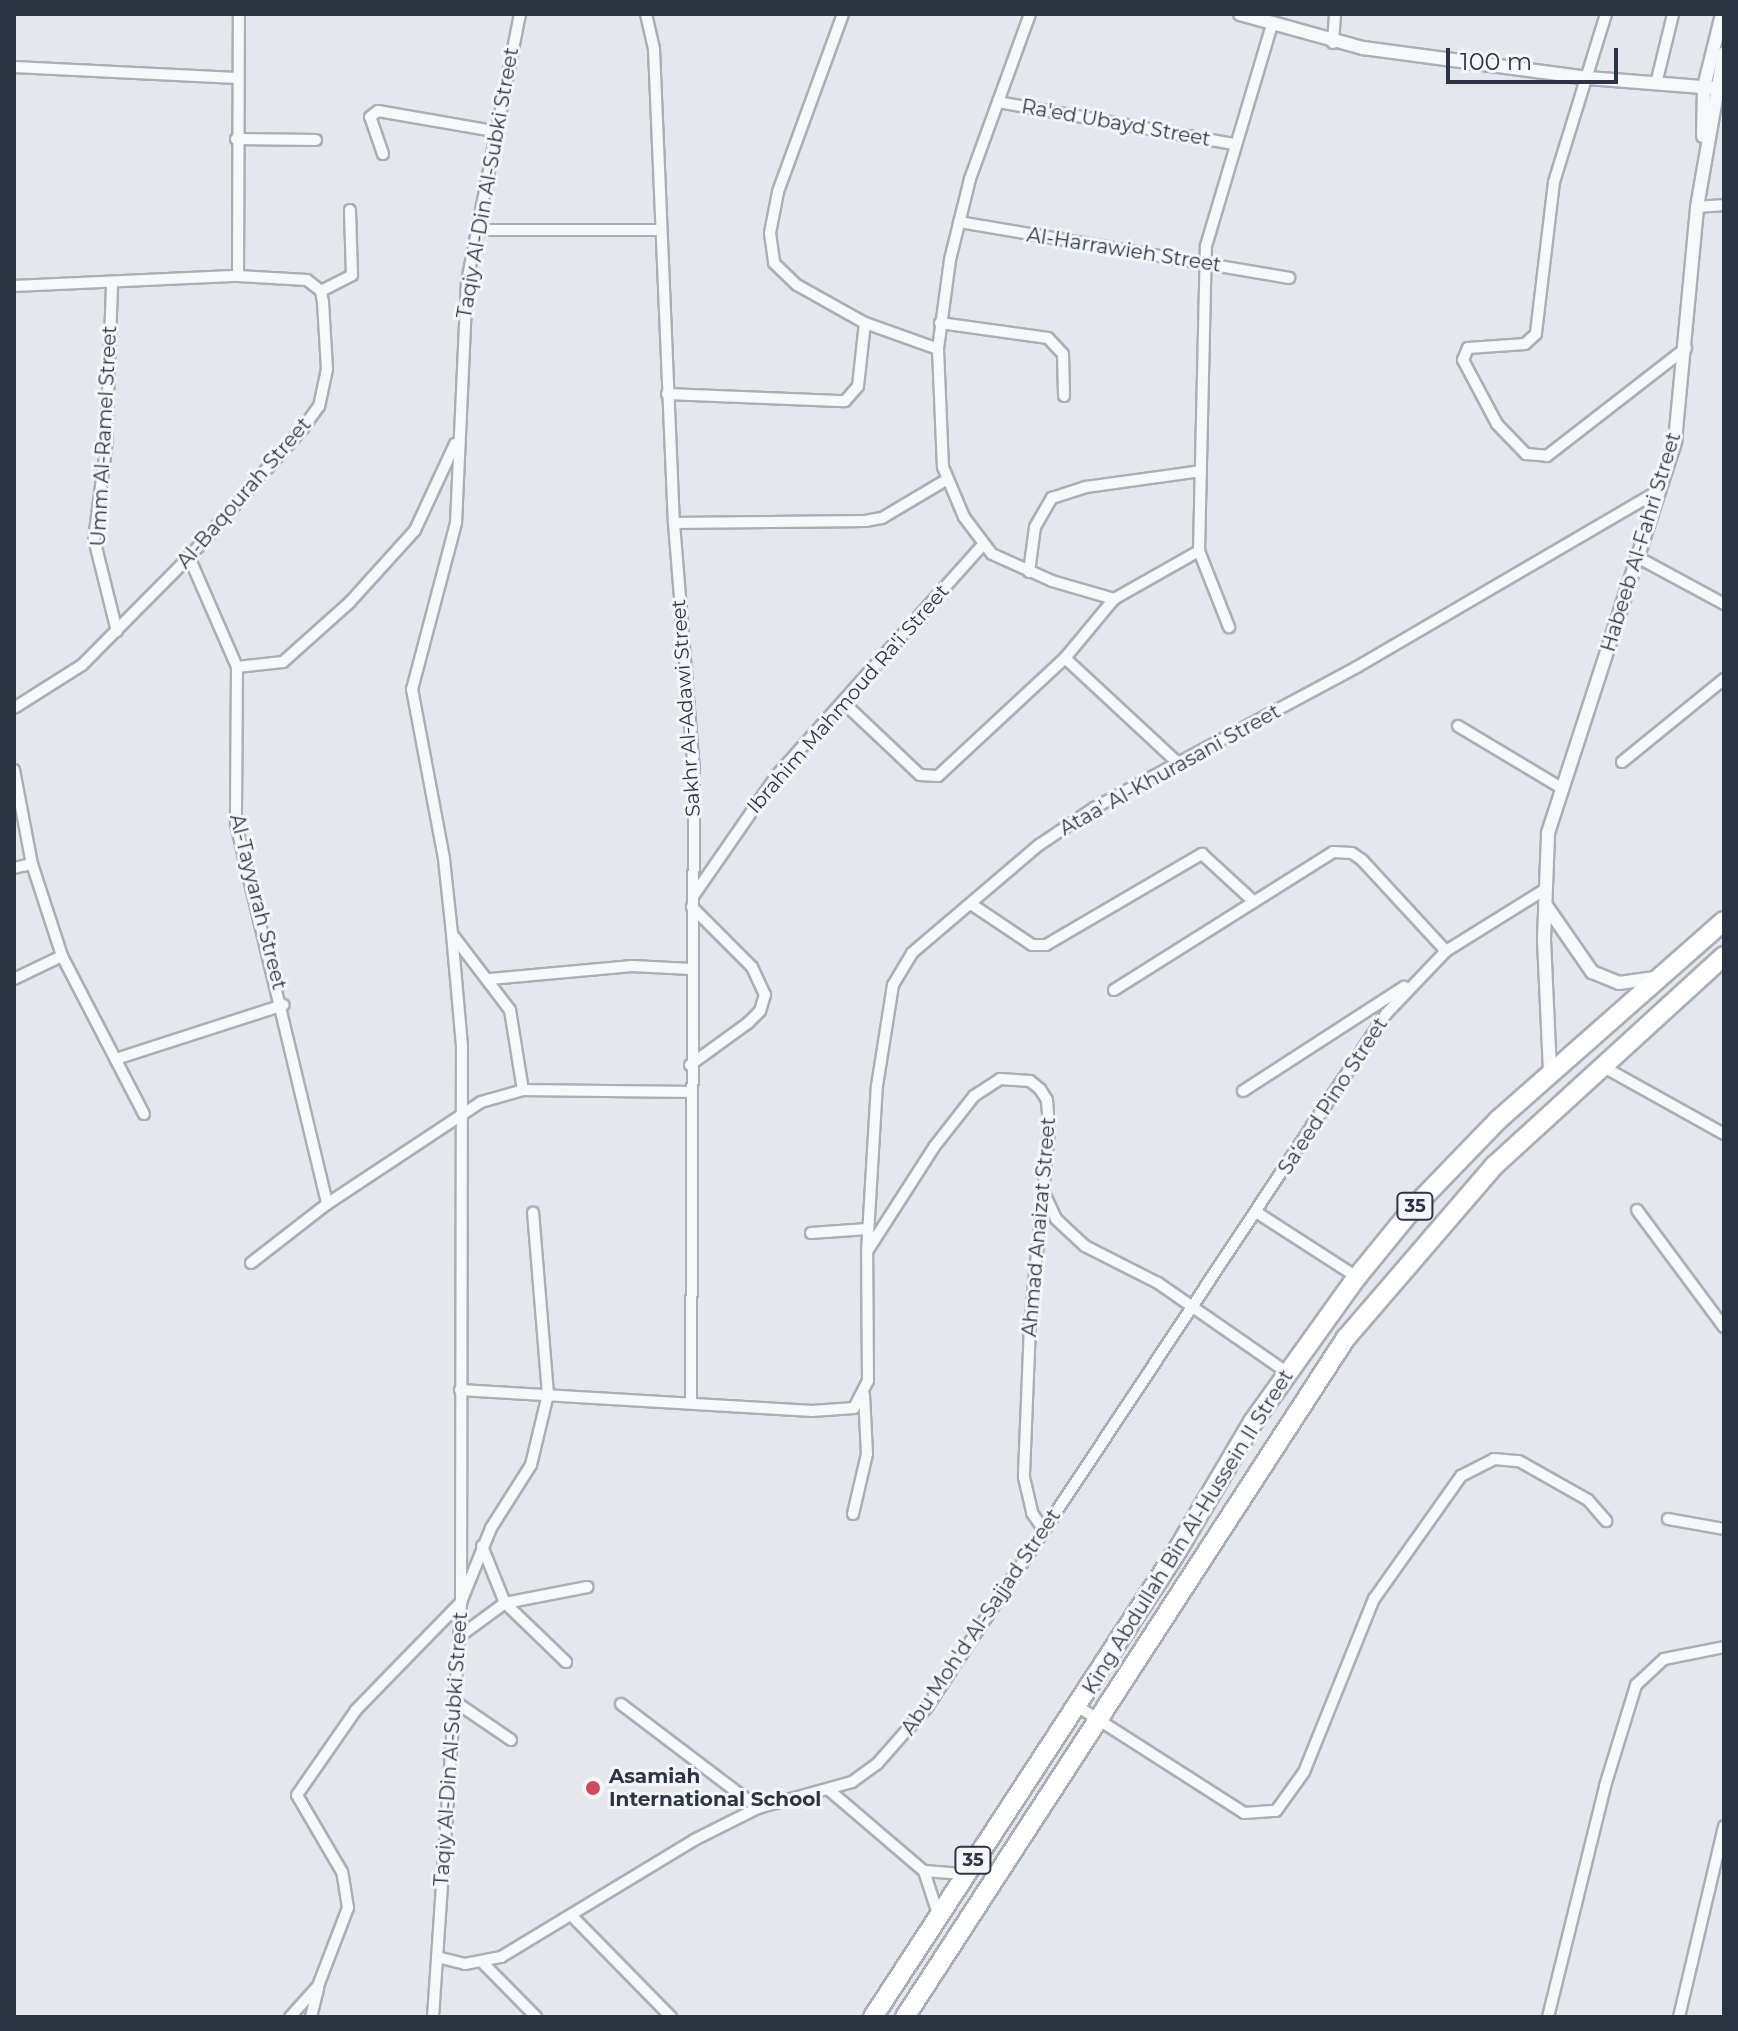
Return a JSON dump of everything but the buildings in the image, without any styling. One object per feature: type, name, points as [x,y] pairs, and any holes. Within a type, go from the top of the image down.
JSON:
[{"type":"highway","name":"King Abdullah Bin Al-Hussein II Street","points":[[873,2017],[1077,1706],[1288,1373],[1357,1277],[1423,1198],[1550,1072],[1724,921]]},
{"type":"highway","name":"King Abdullah Bin Al-Hussein II Street","points":[[905,2017],[1346,1338],[1454,1208],[1601,1065],[1724,956]]},
{"type":"street","points":[[238,276],[236,139],[239,14]]},
{"type":"street","name":"Taqiy Al-Din Al-Subki Street","points":[[433,2017],[460,1636],[462,1046],[444,859],[412,689],[453,543],[462,325],[494,131],[520,14]]},
{"type":"street","name":"Sakhr Al-Adawi Street","points":[[647,14],[654,49],[659,230],[674,523],[694,769],[690,1065],[691,1403]]},
{"type":"street","points":[[843,14],[778,192],[771,247],[774,263],[797,285],[865,323],[938,349]]},
{"type":"street","points":[[1030,14],[959,222],[940,323],[938,349],[946,480],[982,546],[1029,572],[1114,599]]},
{"type":"street","points":[[1240,14],[1333,43],[1588,78],[1710,88]]},
{"type":"street","points":[[1333,43],[1335,14]]},
{"type":"street","points":[[1606,14],[1588,78],[1575,105],[1554,182],[1536,334],[1525,344],[1468,348],[1463,360],[1497,424],[1526,454],[1547,456],[1687,347]]},
{"type":"street","points":[[1656,84],[1673,14]]},
{"type":"street","name":"Habeeb Al-Fahri Street","points":[[1550,1072],[1544,890],[1548,833],[1560,787],[1639,558],[1680,413],[1697,207],[1722,14]]},
{"type":"street","points":[[1229,627],[1199,551],[1204,263],[1234,144],[1272,25]]},
{"type":"street","name":"Habeeb Al-Fahri Street","points":[[1710,88],[1724,53]]},
{"type":"street","points":[[14,67],[237,78]]},
{"type":"street","name":"Ra'ed Ubayd Street","points":[[998,102],[1234,144]]},
{"type":"street","points":[[383,154],[370,117],[378,111],[494,131]]},
{"type":"street","points":[[236,139],[316,140]]},
{"type":"street","points":[[1697,207],[1724,205]]},
{"type":"street","points":[[14,286],[112,286],[238,276],[307,280],[321,291],[352,275],[350,210]]},
{"type":"street","name":"Al-Harrawieh Street","points":[[959,222],[1289,278]]},
{"type":"street","points":[[476,230],[659,230]]},
{"type":"street","name":"Umm Al-Ramel Street","points":[[112,286],[106,449],[94,539],[117,631]]},
{"type":"street","name":"Al-Baqourah Street","points":[[14,708],[61,682],[117,631],[189,557],[319,406],[327,369],[321,291]]},
{"type":"street","points":[[667,394],[845,401],[858,386],[865,323]]},
{"type":"street","points":[[940,323],[1048,338],[1063,354],[1064,396]]},
{"type":"street","points":[[237,667],[270,667],[296,654],[389,562],[425,515],[458,435]]},
{"type":"street","points":[[1029,572],[1035,527],[1052,498],[1086,487],[1201,471]]},
{"type":"street","points":[[674,523],[865,521],[882,518],[946,480]]},
{"type":"street","name":"Ataa' Al-Khurasani Street","points":[[853,1514],[867,1454],[864,1395],[867,1252],[877,1086],[893,985],[912,953],[1061,830],[1357,667],[1660,490]]},
{"type":"street","name":"Ibrahim Mahmoud Ra'i Street","points":[[692,902],[748,812],[982,546]]},
{"type":"street","points":[[845,704],[920,775],[932,777],[1065,658],[1114,599],[1199,551]]},
{"type":"street","name":"Al-Tayyarah Street","points":[[189,557],[237,667],[235,813],[283,1005],[327,1204]]},
{"type":"street","points":[[1639,558],[1724,604]]},
{"type":"street","points":[[1065,658],[1178,763]]},
{"type":"street","points":[[1622,762],[1724,679]]},
{"type":"street","points":[[1458,726],[1560,787]]},
{"type":"street","points":[[14,770],[32,864],[62,956],[144,1114]]},
{"type":"street","points":[[1114,990],[1319,858],[1352,853],[1446,951]]},
{"type":"street","points":[[971,904],[1032,945],[1046,945],[1202,854],[1252,900]]},
{"type":"street","points":[[14,868],[32,864]]},
{"type":"street","name":"Sa‘eed Pino Street","points":[[1193,1307],[1364,1044],[1416,979],[1446,951],[1544,890]]},
{"type":"street","points":[[690,1065],[748,1023],[760,1011],[765,995],[752,967],[692,902]]},
{"type":"street","points":[[1545,904],[1592,972],[1619,983],[1657,978]]},
{"type":"street","points":[[452,934],[490,979],[514,1021],[523,1090]]},
{"type":"street","points":[[14,979],[62,956]]},
{"type":"street","points":[[490,979],[632,966],[691,969]]},
{"type":"street","points":[[1243,1091],[1416,979]]},
{"type":"street","points":[[116,1059],[283,1005]]},
{"type":"street","points":[[1601,1065],[1724,1134]]},
{"type":"street","name":"Ahmad Anaizat Street","points":[[867,1252],[958,1115],[988,1084],[1000,1079],[1030,1081],[1047,1100],[1044,1193],[1024,1455],[1027,1498],[1044,1530]]},
{"type":"street","points":[[251,1263],[327,1204],[481,1102],[523,1090],[690,1092]]},
{"type":"street","points":[[1044,1193],[1056,1219],[1085,1246],[1193,1307],[1288,1373]]},
{"type":"street","points":[[1637,1210],[1724,1327]]},
{"type":"street","points":[[1256,1212],[1357,1277]]},
{"type":"street","name":"Taqiy Al-Din Al-Subki Street","points":[[461,1602],[482,1546],[531,1465],[548,1394],[533,1213]]},
{"type":"street","points":[[811,1233],[868,1229]]},
{"type":"street","name":"Abu Moh'd Al-Sajjad Street","points":[[484,1964],[573,1917],[681,1847],[758,1808],[852,1782],[913,1727],[1193,1307]]},
{"type":"street","points":[[460,1390],[833,1412],[854,1408],[864,1395]]},
{"type":"street","points":[[1077,1706],[1244,1813],[1276,1811],[1304,1772],[1374,1599],[1461,1476],[1494,1459],[1519,1461],[1588,1500],[1606,1521]]},
{"type":"street","points":[[1668,1519],[1724,1529]]},
{"type":"street","points":[[482,1546],[505,1603],[566,1662]]},
{"type":"street","points":[[460,1636],[505,1603],[587,1587]]},
{"type":"street","points":[[311,2017],[318,1986],[347,1921],[348,1897],[337,1860],[300,1807],[297,1795],[356,1710],[461,1602]]},
{"type":"street","points":[[1548,2017],[1615,1747],[1636,1685],[1664,1659],[1724,1647]]},
{"type":"street","points":[[454,1701],[511,1740]]},
{"type":"street","points":[[621,1704],[758,1808]]},
{"type":"street","points":[[852,1782],[853,1809]]},
{"type":"street","points":[[829,1790],[924,1871],[938,1914]]},
{"type":"street","points":[[1679,2017],[1724,1826]]},
{"type":"street","points":[[924,1871],[964,1874]]},
{"type":"street","points":[[573,1917],[671,2017]]},
{"type":"street","points":[[437,1957],[484,1964],[536,2017]]},
{"type":"street","points":[[290,2017],[318,1986]]},
{"type":"place","name":"Asamiah International School","points":[[593,1788]]}]
